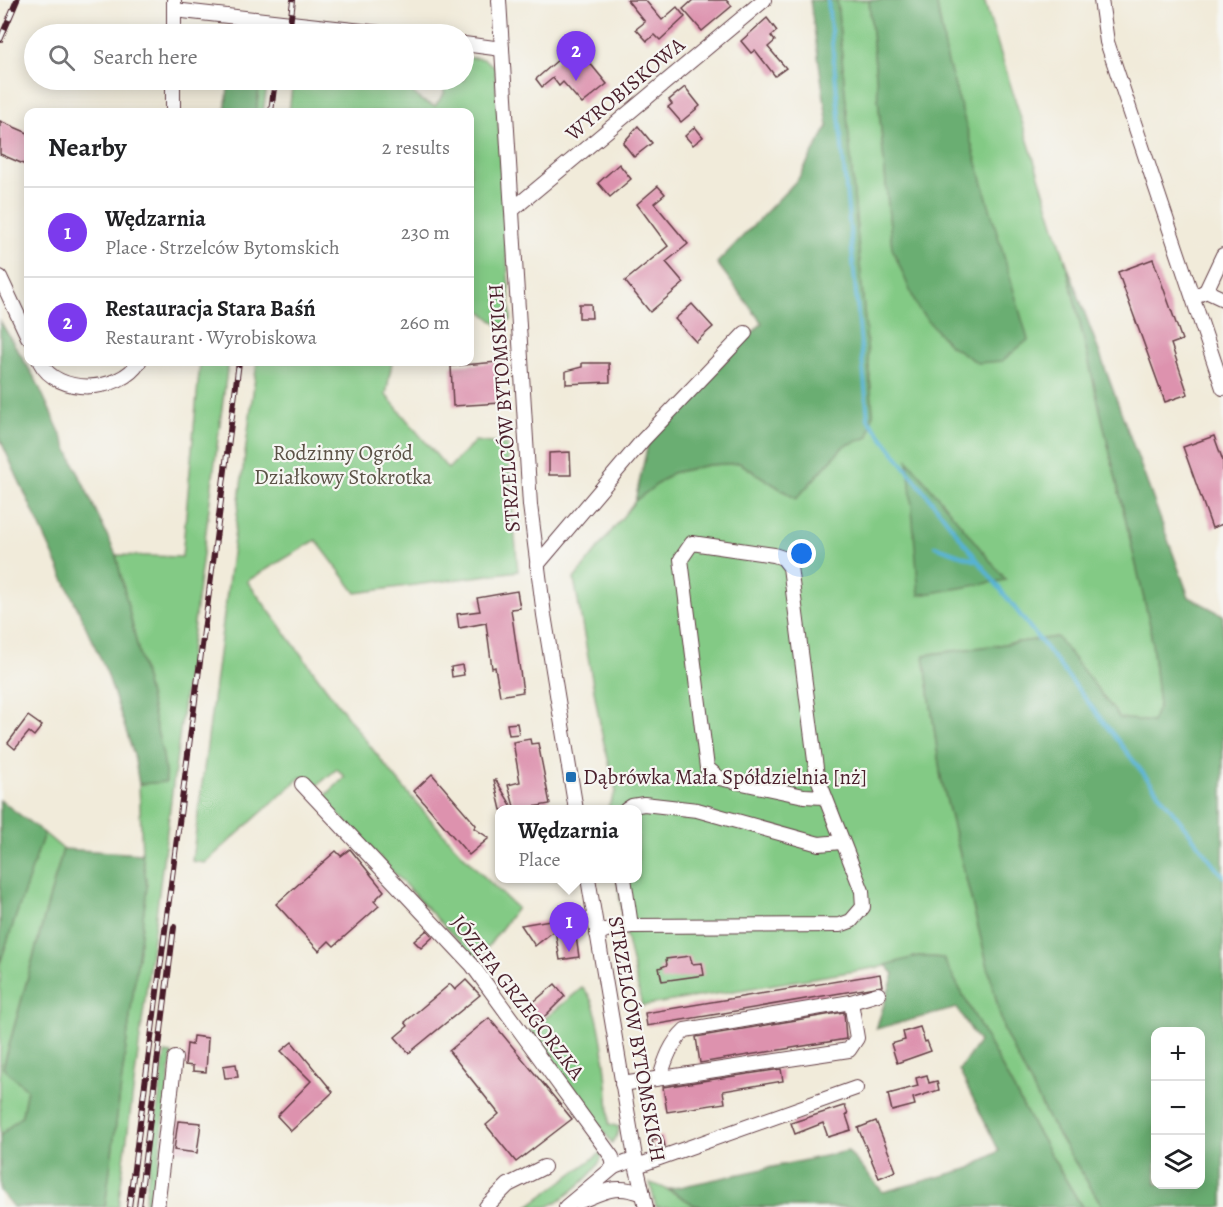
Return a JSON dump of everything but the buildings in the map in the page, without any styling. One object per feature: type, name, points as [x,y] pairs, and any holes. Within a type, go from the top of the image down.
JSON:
[{"type":"street","name":"STRZELCÓW BYTOMSKICH","points":[[499,0],[530,505],[537,565],[575,805]]},
{"type":"street","name":"WYROBISKOWA","points":[[512,210],[764,0]]},
{"type":"street","points":[[1101,0],[1107,42],[1223,388]]},
{"type":"street","points":[[174,24],[174,5],[218,14],[300,24]]},
{"type":"street","points":[[474,45],[502,49]]},
{"type":"street","points":[[173,90],[173,108]]},
{"type":"street","points":[[1206,291],[1223,255]]},
{"type":"street","points":[[0,277],[24,328]]},
{"type":"street","points":[[1192,296],[1206,291],[1223,299]]},
{"type":"street","points":[[537,565],[644,440],[745,333]]},
{"type":"street","points":[[43,366],[52,377],[73,387],[118,379],[137,366]]},
{"type":"street","points":[[597,934],[606,930],[631,926],[846,924],[860,912],[864,901],[817,776],[790,567],[783,558],[774,555],[692,543],[681,559],[707,768],[712,776],[719,778],[804,796],[824,797]]},
{"type":"street","name":"JÓZEFA GRZEGORZKA","points":[[302,784],[472,965],[573,1101],[612,1157],[614,1167]]},
{"type":"street","points":[[638,805],[697,810],[819,844],[842,842]]},
{"type":"street","name":"STRZELCÓW BYTOMSKICH","points":[[589,883],[636,1165],[645,1200]]},
{"type":"street","points":[[625,883],[631,926]]},
{"type":"street","points":[[660,1078],[676,1038],[685,1030],[851,1002],[878,994]]},
{"type":"street","points":[[622,1084],[849,1050],[857,1038],[851,1002]]},
{"type":"street","points":[[157,1207],[175,1058]]},
{"type":"street","points":[[568,1206],[614,1167],[636,1165],[856,1088]]},
{"type":"street","points":[[615,1188],[636,1165]]},
{"type":"street","points":[[486,1207],[508,1185],[544,1167]]},
{"type":"street","points":[[568,1206],[615,1188],[625,1187],[645,1200]]},
{"type":"green space","points":[[810,0],[837,0],[873,413],[869,437],[844,446],[796,499],[740,463],[708,465],[672,473],[635,501],[649,439],[762,323],[717,263],[798,179],[828,126]]},
{"type":"green space","points":[[837,0],[869,0],[892,248],[947,59],[936,0],[984,0],[1065,259],[1150,625],[1159,705],[1152,722],[1120,719],[1057,637],[924,655],[941,778],[1004,1031],[1050,1122],[1103,1207],[1082,1207],[1033,1125],[943,958],[918,956],[886,966],[642,1006],[624,927],[618,883],[642,883],[642,805],[609,805],[616,791],[602,735],[574,579],[635,501],[672,473],[708,465],[740,463],[796,499],[844,446],[869,437],[873,413]]},
{"type":"green space","points":[[869,0],[936,0],[947,59],[1028,340],[1002,361],[978,363],[948,344],[918,309],[892,248]]},
{"type":"green space","points":[[474,58],[484,59],[495,67],[511,320],[499,326],[474,305],[474,108],[290,108],[292,90],[410,90],[422,101],[435,106],[444,94],[444,90],[474,90]]},
{"type":"green space","points":[[228,90],[259,90],[256,108],[226,108]]},
{"type":"green space","points":[[259,90],[266,90],[264,108],[256,108]]},
{"type":"green space","points":[[1065,259],[1189,597],[1223,615],[1223,1207],[1103,1207],[1050,1122],[1004,1031],[941,778],[924,655],[1057,637],[1120,718],[1152,722],[1159,705],[1150,625]]},
{"type":"green space","points":[[0,321],[24,360],[24,366],[27,366],[36,380],[116,555],[163,756],[166,782],[139,784],[134,755],[107,673],[0,439]]},
{"type":"green space","points":[[200,366],[227,366],[118,1207],[105,1207],[147,887],[142,854],[139,784],[166,781],[163,756],[116,555],[182,557]]},
{"type":"green space","name":"Rodzinny Ogród Działkowy Stokrotka","points":[[256,366],[391,366],[386,395],[448,469],[475,441],[507,445],[518,571],[356,593],[316,540],[247,581],[408,793],[442,833],[517,908],[477,961],[327,802],[326,795],[345,777],[337,769],[314,788],[301,777],[205,863],[192,861]]},
{"type":"green space","points":[[908,460],[1006,580],[919,595]]},
{"type":"green space","points":[[0,800],[44,833],[0,963]]},
{"type":"green space","points":[[44,833],[63,849],[3,1067],[27,1089],[22,1115],[0,1136],[0,963]]},
{"type":"green space","points":[[63,849],[142,854],[147,887],[105,1207],[13,1207],[0,1191],[0,1136],[22,1115],[27,1089],[3,1068]]},
{"type":"green space","points":[[918,956],[943,958],[1033,1125],[1082,1207],[708,1207],[694,1205],[669,1189],[848,1151],[883,1192],[971,1168],[999,1151],[959,1070],[979,1042],[957,1008],[876,1029],[894,974],[886,965]]},
{"type":"green space","points":[[582,988],[589,996],[600,1030],[606,1073],[609,1124],[619,1127],[612,1143],[530,1031]]},
{"type":"green space","points":[[165,1053],[172,1054],[153,1207],[144,1207]]},
{"type":"green space","points":[[602,1152],[596,1167],[571,1192],[546,1207],[527,1207]]},
{"type":"green space","points":[[650,1183],[693,1203],[708,1207],[656,1207]]},
{"type":"waterway","points":[[828,0],[868,419],[1223,876]]},
{"type":"waterway","points":[[935,546],[977,561]]},
{"type":"railway","points":[[0,40],[17,0]]},
{"type":"railway","points":[[290,24],[293,0]]},
{"type":"railway","points":[[272,108],[274,90]]},
{"type":"railway","points":[[129,1207],[238,366]]},
{"type":"railway","points":[[139,1207],[174,927]]},
{"type":"place","name":"Restauracja Stara Baśń","points":[[576,81]]},
{"type":"place","name":"Dąbrówka Mała Spółdzielnia [nż]","points":[[571,777]]},
{"type":"place","name":"Wędzarnia","points":[[569,952]]}]
